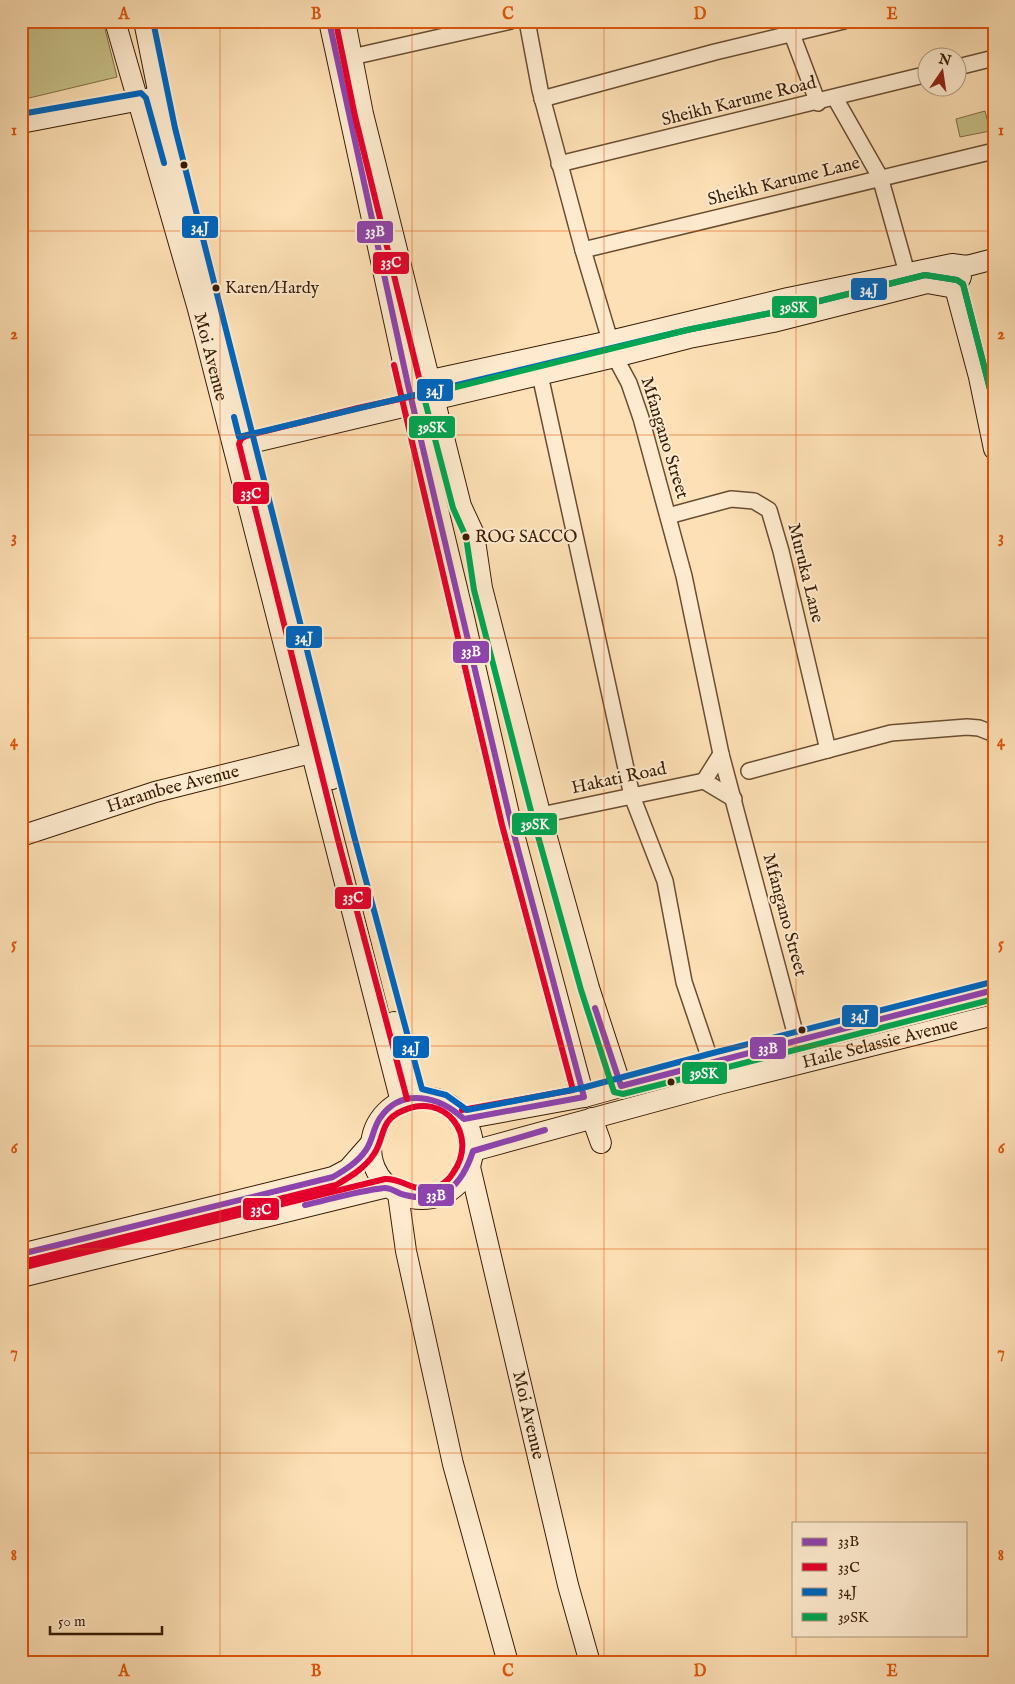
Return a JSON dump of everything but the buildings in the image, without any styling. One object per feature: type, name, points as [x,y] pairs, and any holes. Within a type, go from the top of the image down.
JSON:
[{"type":"main road","name":"Moi Avenue","points":[[114,21],[240,446]]},
{"type":"main road","name":"Moi Avenue","points":[[144,21],[240,446],[408,1100]]},
{"type":"main road","points":[[329,21],[363,114],[461,506],[474,534],[482,588],[540,812],[589,988],[621,1086]]},
{"type":"main road","points":[[345,21],[344,58],[379,256],[412,405],[463,613],[510,818],[584,1097]]},
{"type":"main road","points":[[21,123],[138,101],[160,95]]},
{"type":"main road","points":[[379,256],[398,252]]},
{"type":"main road","points":[[240,446],[360,416],[434,401],[540,375],[612,349],[788,298],[907,272],[952,264],[967,266],[994,258]]},
{"type":"main road","points":[[967,266],[955,288],[994,449]]},
{"type":"main road","points":[[408,385],[773,322],[927,283],[955,288]]},
{"type":"main road","name":"Harambee Avenue","points":[[21,836],[155,792],[318,752]]},
{"type":"main road","points":[[510,818],[525,808],[540,812]]},
{"type":"main road","points":[[518,847],[539,850],[549,840]]},
{"type":"main road","name":"Haile Selassie Avenue","points":[[464,1119],[584,1097],[711,1062],[994,990]]},
{"type":"main road","name":"Haile Selassie Avenue","points":[[471,1159],[592,1118],[994,1015]]},
{"type":"main road","points":[[21,1277],[393,1190],[412,1198],[426,1199],[440,1196],[452,1189],[462,1179],[471,1159],[472,1140],[464,1119],[454,1108],[441,1100],[408,1100],[395,1104],[382,1116],[373,1130],[370,1144],[373,1161],[393,1190],[453,1464],[508,1663]]},
{"type":"main road","points":[[592,1118],[601,1143]]},
{"type":"main road","points":[[21,1254],[333,1177],[348,1169],[370,1144]]},
{"type":"main road","name":"Moi Avenue","points":[[471,1159],[568,1586],[590,1663]]},
{"type":"street","points":[[344,58],[510,21]]},
{"type":"street","name":"Mfangano Street","points":[[527,21],[542,99],[583,250],[612,349],[629,383],[642,418],[684,576],[721,754],[797,1040]]},
{"type":"street","points":[[542,99],[789,27],[844,21]]},
{"type":"street","points":[[789,27],[818,102]]},
{"type":"street","points":[[968,64],[994,58]]},
{"type":"street","name":"Sheikh Karume Road","points":[[559,164],[918,77]]},
{"type":"street","points":[[835,98],[880,177],[907,272]]},
{"type":"street","name":"Sheikh Karume Lane","points":[[583,250],[994,151]]},
{"type":"street","points":[[540,375],[632,796],[665,881],[684,982],[711,1062]]},
{"type":"street","name":"Muruka Lane","points":[[668,516],[731,499],[754,501],[769,510],[781,551],[828,750]]},
{"type":"street","points":[[749,771],[734,800],[704,781],[721,754],[749,771],[891,733],[946,728],[979,728],[994,734]]},
{"type":"street","name":"Hakati Road","points":[[540,812],[704,781]]},
{"type":"shaded area","points":[[21,21],[103,21],[117,77],[25,99],[21,83]]},
{"type":"shaded area","points":[[985,111],[990,131],[960,137],[956,119]]},
{"type":"transit line","name":"34J","points":[[153,21],[175,128],[354,836],[422,1089],[446,1095],[467,1110],[582,1088],[992,982]]},
{"type":"transit line","name":"33B","points":[[21,1254],[333,1177],[363,1154],[380,1118],[389,1108],[410,1098],[421,1098],[444,1105],[464,1119],[584,1097],[511,823],[408,385],[329,21]]},
{"type":"transit line","name":"33C","points":[[336,23],[355,116],[423,394],[246,436],[241,439],[239,444],[338,840],[407,1099]]},
{"type":"transit line","name":"34J","points":[[21,114],[141,93],[146,98],[164,163]]},
{"type":"transit line","name":"34J","points":[[234,417],[239,437],[687,330],[771,313],[925,275],[957,280],[963,284],[994,405]]},
{"type":"transit line","name":"39SK","points":[[994,405],[963,284],[957,280],[925,275],[771,313],[687,330],[432,393],[425,401],[453,508],[466,537],[474,590],[531,811],[581,990],[614,1092],[623,1094],[994,999]]},
{"type":"transit line","name":"33C","points":[[394,365],[502,825],[573,1090],[462,1110]]},
{"type":"transit line","name":"33B","points":[[595,1008],[621,1086],[994,990]]},
{"type":"transit line","name":"33C","points":[[21,1268],[385,1179],[425,1189],[442,1185],[453,1173],[460,1159],[462,1144],[460,1131],[453,1120],[444,1112],[431,1107],[417,1106],[402,1111],[389,1120],[383,1130],[377,1148],[366,1164],[336,1185],[23,1262]]},
{"type":"transit line","name":"33B","points":[[305,1205],[384,1188],[418,1197],[430,1197],[440,1194],[449,1190],[457,1182],[463,1174],[473,1151],[545,1130]]},
{"type":"place","name":"Karen/Hardy","points":[[216,288]]},
{"type":"place","name":"ROG SACCO","points":[[466,537]]}]
